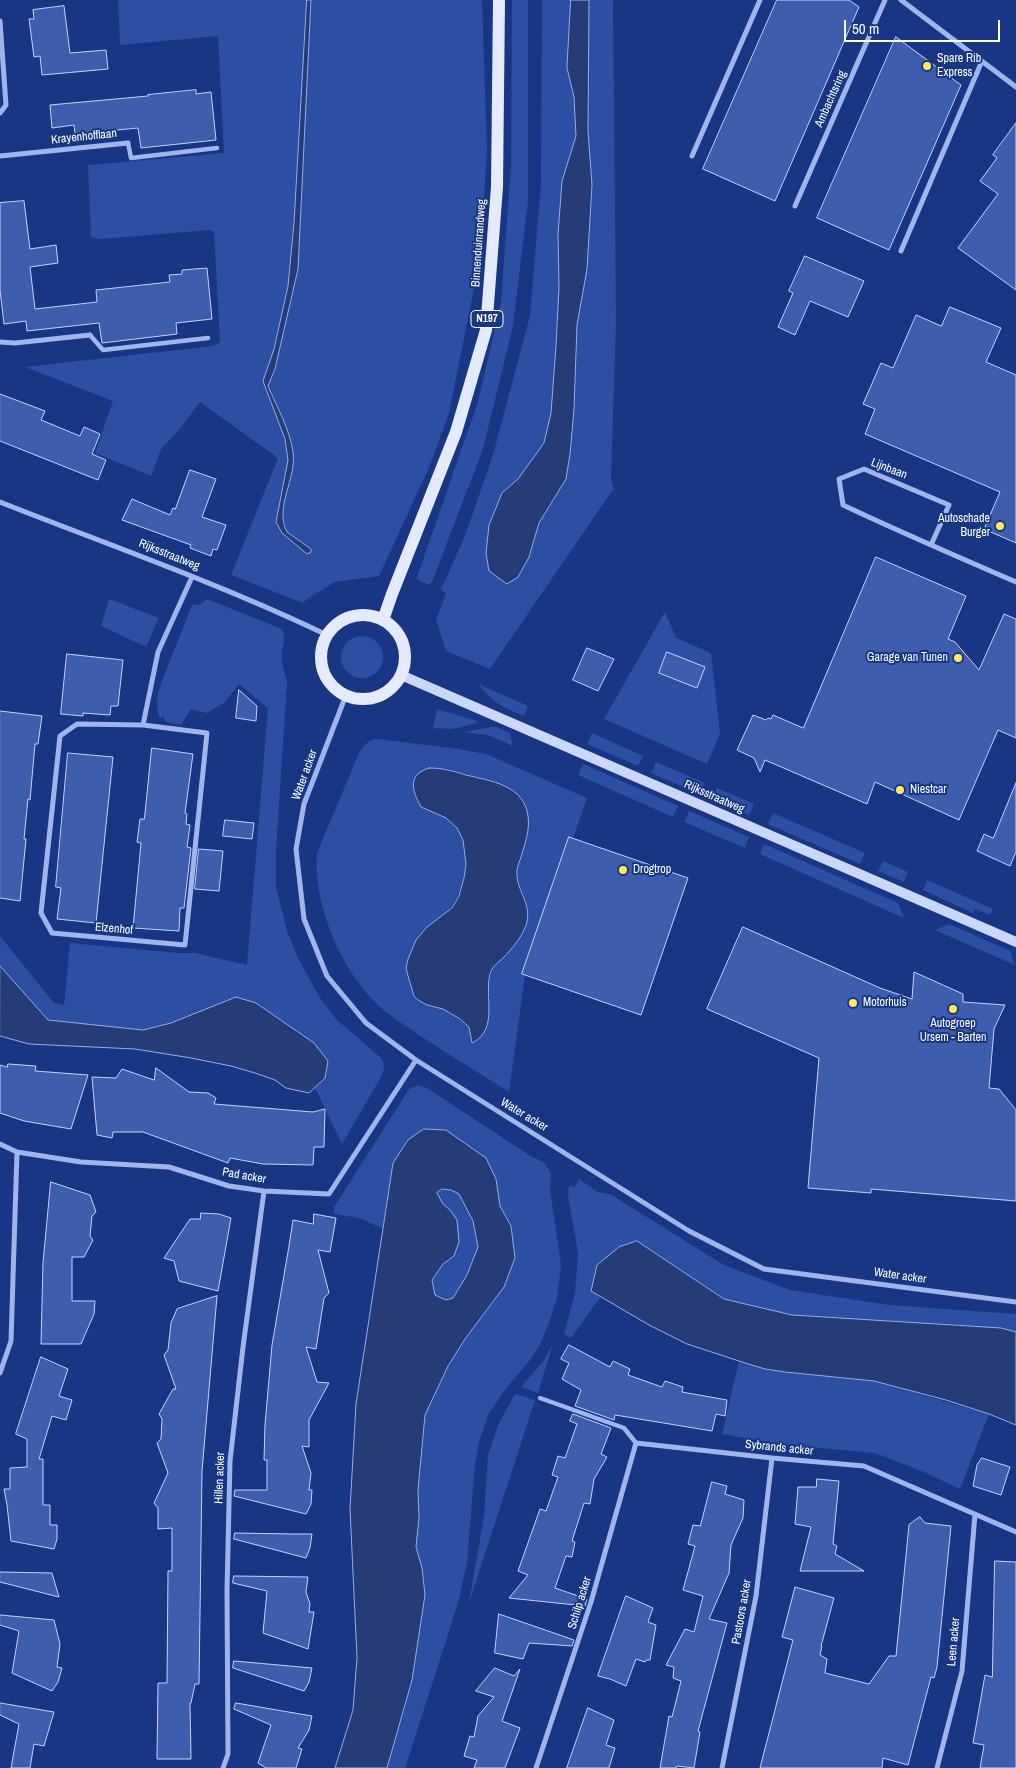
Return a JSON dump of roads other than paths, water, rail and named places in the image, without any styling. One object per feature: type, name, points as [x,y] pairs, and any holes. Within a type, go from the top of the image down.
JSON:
[{"type":"main road","name":"Binnenduinrandweg","points":[[383,620],[456,432],[486,330],[497,187],[499,0]]},
{"type":"main road","points":[[357,615],[383,620],[395,630],[403,644],[405,654],[401,675],[384,694],[365,698],[346,696],[332,685],[323,670],[321,652],[327,635],[340,622],[357,615]]},
{"type":"main road","name":"Rijksstraatweg","points":[[401,675],[1016,942]]},
{"type":"street","points":[[692,156],[760,0]]},
{"type":"street","name":"Ambachtsring","points":[[795,206],[885,0]]},
{"type":"street","points":[[901,0],[1016,87]]},
{"type":"street","points":[[0,21],[6,105],[0,113]]},
{"type":"street","points":[[901,251],[982,61]]},
{"type":"street","name":"Krayenhofflaan","points":[[0,156],[128,143],[131,158],[217,148]]},
{"type":"street","points":[[0,342],[15,343],[90,335],[103,350],[208,338]]},
{"type":"street","name":"Lijnbaan","points":[[931,545],[949,505],[864,468],[839,479],[842,505],[931,545],[1016,582]]},
{"type":"street","name":"Rijksstraatweg","points":[[0,502],[192,577],[301,622],[327,635]]},
{"type":"street","points":[[143,725],[158,652],[192,577]]},
{"type":"street","name":"Water acker","points":[[346,696],[304,804],[296,849],[304,919],[327,976],[366,1023],[416,1060],[689,1231],[764,1268],[1016,1302]]},
{"type":"street","name":"Elzenhof","points":[[76,724],[143,725],[206,733],[185,946],[52,934],[42,913],[60,736],[76,724]]},
{"type":"street","name":"Pad acker","points":[[0,1144],[17,1152],[81,1162],[169,1168],[229,1186],[264,1191],[329,1194],[416,1060]]},
{"type":"street","points":[[0,1373],[11,1341],[17,1152]]},
{"type":"street","name":"Hillen acker","points":[[223,1768],[228,1754],[227,1590],[230,1461],[264,1191]]},
{"type":"street","points":[[540,1398],[624,1428],[636,1443]]},
{"type":"street","name":"Sybrands acker","points":[[636,1443],[864,1466],[1016,1532]]},
{"type":"street","name":"Schilp acker","points":[[536,1768],[591,1602],[636,1443]]},
{"type":"street","name":"Pastoors acker","points":[[722,1768],[756,1596],[772,1458]]},
{"type":"street","name":"Leen acker","points":[[937,1768],[962,1671],[975,1514]]},
{"type":"place","name":"Spare Rib Express","points":[[927,66]]},
{"type":"place","name":"Autoschade Burger","points":[[1000,526]]},
{"type":"place","name":"Garage van Tunen","points":[[958,658]]},
{"type":"place","name":"Niestcar","points":[[900,790]]},
{"type":"place","name":"Drogtrop","points":[[623,870]]},
{"type":"place","name":"Motorhuis","points":[[853,1003]]},
{"type":"place","name":"Autogroep Ursem - Barten","points":[[953,1009]]}]
